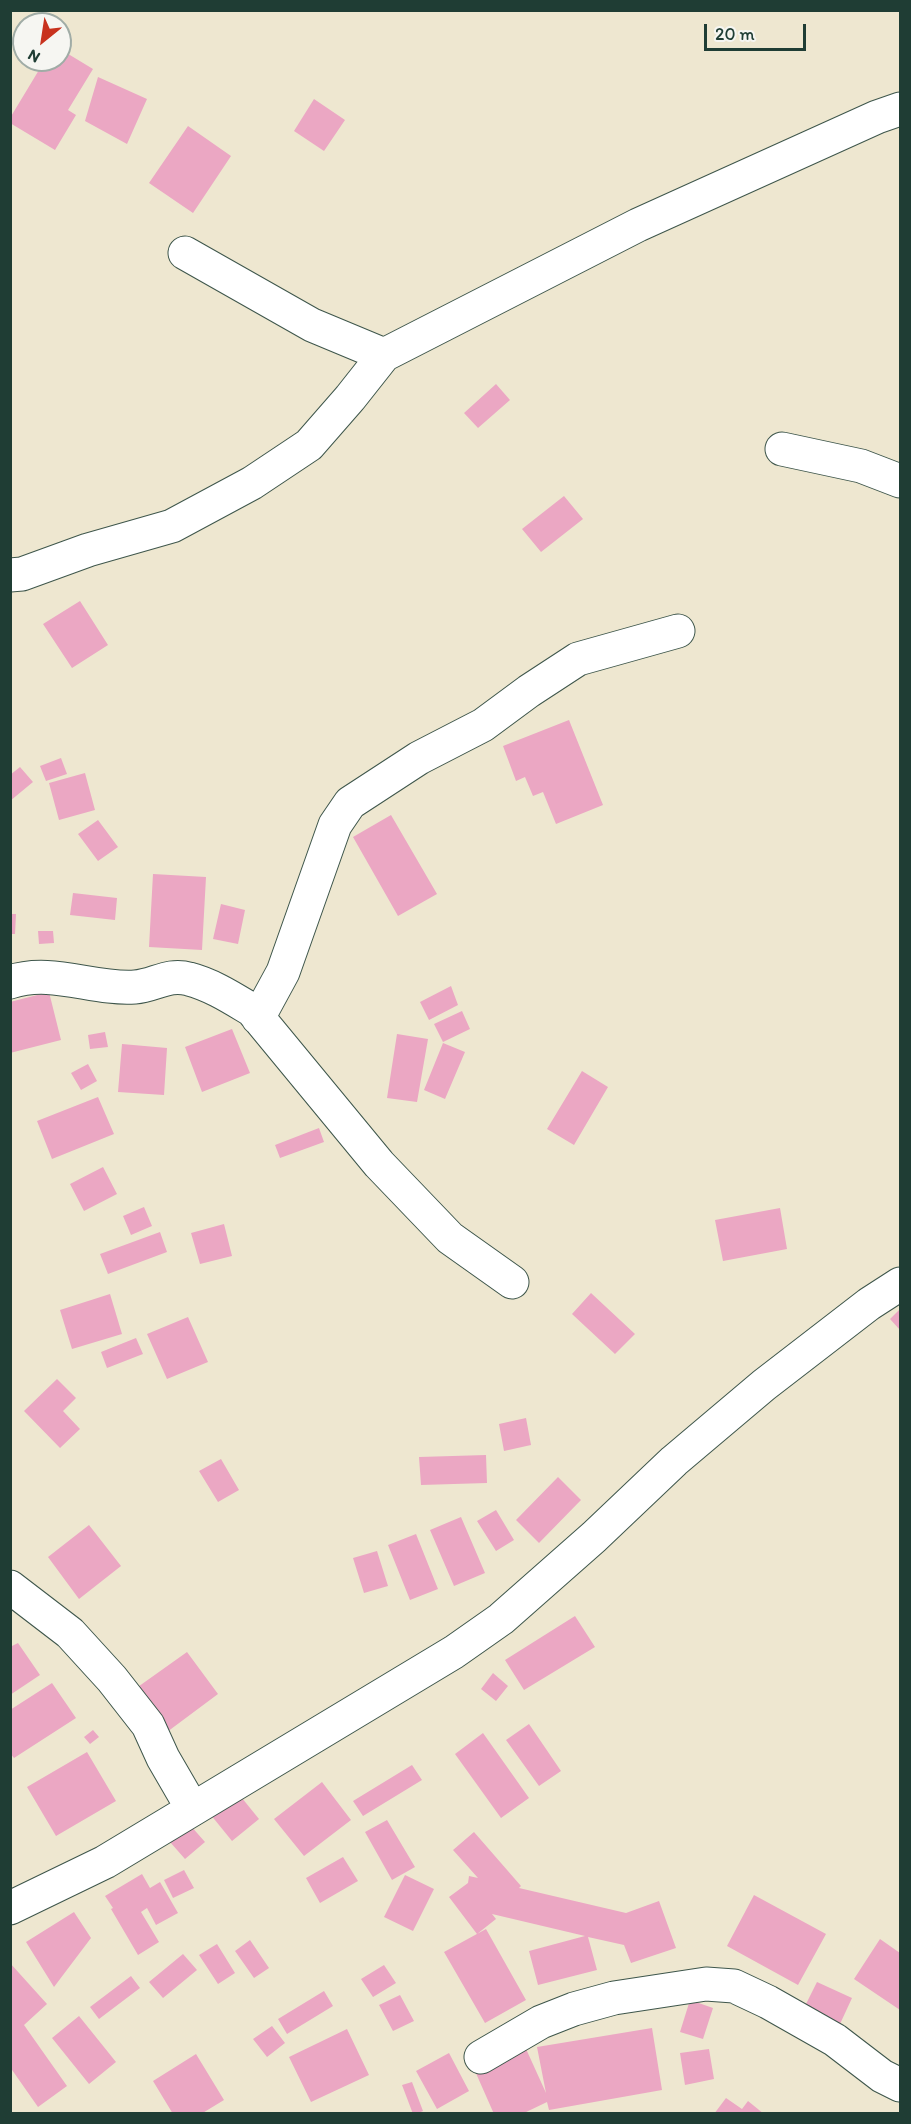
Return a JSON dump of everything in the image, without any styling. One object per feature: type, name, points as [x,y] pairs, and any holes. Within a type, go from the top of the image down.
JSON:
[{"type":"street","points":[[10,575],[22,574],[88,550],[172,526],[252,483],[309,445],[384,355],[638,225],[877,117],[900,110]]},
{"type":"street","points":[[185,253],[312,325],[384,355]]},
{"type":"street","points":[[782,449],[861,466],[900,481]]},
{"type":"street","points":[[258,1018],[283,972],[335,825],[350,803],[419,758],[483,725],[578,659],[678,631]]},
{"type":"street","points":[[10,982],[48,976],[136,988],[165,978],[188,978],[223,993],[252,1010],[379,1164],[450,1238],[512,1282]]},
{"type":"street","points":[[10,1908],[105,1862],[454,1652],[501,1619],[594,1537],[674,1461],[764,1384],[869,1304],[900,1284]]},
{"type":"street","points":[[10,1587],[70,1633],[112,1679],[147,1725],[192,1808]]},
{"type":"street","points":[[481,2057],[542,2022],[574,2009],[614,1998],[716,1984],[734,1986],[768,2002],[835,2040],[882,2076],[900,2085]]},
{"type":"building","points":[[72,56],[93,69],[68,110],[76,115],[55,150],[10,123],[10,118],[38,72],[72,72]]},
{"type":"building","points":[[98,77],[147,99],[127,144],[85,121]]},
{"type":"building","points":[[314,99],[345,120],[324,151],[294,131]]},
{"type":"building","points":[[188,126],[231,156],[193,213],[149,183]]},
{"type":"building","points":[[496,384],[510,400],[478,428],[464,413]]},
{"type":"building","points":[[564,496],[583,519],[541,552],[522,529]]},
{"type":"building","points":[[80,601],[108,645],[72,668],[43,624]]},
{"type":"building","points":[[569,720],[603,805],[556,824],[543,792],[533,796],[525,777],[516,781],[503,746]]},
{"type":"building","points":[[61,758],[67,774],[46,781],[40,766]]},
{"type":"building","points":[[20,767],[33,782],[10,801],[10,775]]},
{"type":"building","points":[[85,773],[95,810],[59,820],[49,783]]},
{"type":"building","points":[[391,815],[437,894],[398,916],[353,837]]},
{"type":"building","points":[[98,820],[118,847],[98,861],[78,834]]},
{"type":"building","points":[[153,874],[206,877],[202,950],[149,947]]},
{"type":"building","points":[[73,893],[117,898],[115,920],[70,915]]},
{"type":"building","points":[[221,904],[245,910],[238,944],[213,939]]},
{"type":"building","points":[[10,914],[16,914],[15,934],[10,934]]},
{"type":"building","points":[[38,931],[53,931],[54,943],[39,944]]},
{"type":"building","points":[[451,986],[458,1005],[429,1020],[420,1002]]},
{"type":"building","points":[[49,992],[61,1040],[10,1053],[10,1002]]},
{"type":"building","points":[[462,1011],[470,1029],[443,1042],[434,1024]]},
{"type":"building","points":[[232,1029],[250,1073],[202,1092],[185,1047]]},
{"type":"building","points":[[105,1032],[108,1047],[90,1049],[88,1035]]},
{"type":"building","points":[[397,1034],[428,1039],[417,1102],[387,1098]]},
{"type":"building","points":[[443,1043],[465,1052],[445,1099],[424,1090]]},
{"type":"building","points":[[122,1044],[167,1048],[164,1095],[118,1092]]},
{"type":"building","points":[[88,1064],[97,1081],[81,1090],[71,1073]]},
{"type":"building","points":[[582,1071],[608,1087],[574,1145],[547,1129]]},
{"type":"building","points":[[98,1097],[114,1134],[52,1159],[37,1121]]},
{"type":"building","points":[[319,1128],[324,1142],[280,1158],[275,1145]]},
{"type":"building","points":[[103,1167],[117,1194],[84,1211],[70,1184]]},
{"type":"building","points":[[144,1207],[152,1226],[131,1235],[123,1216]]},
{"type":"building","points":[[780,1208],[787,1249],[723,1261],[715,1220]]},
{"type":"building","points":[[224,1224],[232,1256],[200,1264],[191,1233]]},
{"type":"building","points":[[160,1232],[167,1252],[108,1274],[100,1254]]},
{"type":"building","points":[[591,1293],[635,1334],[615,1354],[572,1314]]},
{"type":"building","points":[[110,1294],[122,1334],[72,1349],[60,1310]]},
{"type":"building","points":[[900,1309],[900,1330],[890,1319]]},
{"type":"building","points":[[188,1317],[208,1362],[167,1379],[147,1334]]},
{"type":"building","points":[[136,1338],[143,1354],[107,1368],[101,1352]]},
{"type":"building","points":[[57,1379],[76,1398],[63,1411],[80,1429],[60,1448],[24,1411]]},
{"type":"building","points":[[526,1418],[531,1445],[504,1451],[499,1424]]},
{"type":"building","points":[[486,1455],[487,1483],[421,1485],[419,1457]]},
{"type":"building","points":[[221,1459],[239,1490],[218,1502],[199,1471]]},
{"type":"building","points":[[558,1477],[581,1500],[539,1543],[516,1520]]},
{"type":"building","points":[[496,1510],[514,1540],[496,1551],[477,1521]]},
{"type":"building","points":[[461,1517],[485,1573],[454,1586],[430,1530]]},
{"type":"building","points":[[89,1525],[121,1566],[79,1599],[48,1557]]},
{"type":"building","points":[[416,1534],[438,1589],[410,1600],[388,1545]]},
{"type":"building","points":[[377,1551],[388,1586],[364,1593],[353,1558]]},
{"type":"building","points":[[575,1616],[595,1647],[524,1690],[505,1660]]},
{"type":"building","points":[[18,1643],[40,1675],[10,1695],[10,1647]]},
{"type":"building","points":[[187,1652],[218,1694],[167,1732],[135,1689]]},
{"type":"building","points":[[493,1673],[508,1686],[496,1701],[481,1689]]},
{"type":"building","points":[[52,1683],[76,1718],[14,1758],[10,1753],[10,1710]]},
{"type":"building","points":[[529,1724],[561,1771],[539,1786],[506,1740]]},
{"type":"building","points":[[93,1730],[99,1737],[90,1744],[84,1737]]},
{"type":"building","points":[[483,1733],[529,1798],[501,1818],[455,1754]]},
{"type":"building","points":[[87,1752],[116,1801],[56,1836],[27,1787]]},
{"type":"building","points":[[412,1765],[422,1780],[363,1816],[353,1801]]},
{"type":"building","points":[[322,1782],[351,1820],[304,1856],[274,1819]]},
{"type":"building","points":[[233,1787],[259,1819],[232,1841],[206,1809]]},
{"type":"building","points":[[387,1820],[415,1867],[392,1880],[365,1832]]},
{"type":"building","points":[[190,1825],[205,1842],[185,1859],[170,1842]]},
{"type":"building","points":[[474,1832],[521,1886],[519,1888],[626,1913],[659,1901],[676,1948],[631,1963],[624,1945],[588,1937],[597,1970],[538,1985],[529,1951],[585,1936],[492,1914],[496,1919],[477,1934],[449,1897],[468,1883],[469,1876],[478,1878],[453,1850]]},
{"type":"building","points":[[343,1857],[358,1881],[320,1903],[306,1878]]},
{"type":"building","points":[[184,1870],[194,1888],[173,1898],[164,1880]]},
{"type":"building","points":[[142,1874],[150,1888],[160,1882],[178,1913],[156,1925],[147,1908],[141,1912],[159,1942],[138,1955],[105,1896]]},
{"type":"building","points":[[405,1875],[434,1889],[413,1931],[384,1917]]},
{"type":"building","points":[[754,1895],[826,1934],[798,1985],[727,1946]]},
{"type":"building","points":[[74,1912],[91,1938],[54,1987],[26,1942]]},
{"type":"building","points":[[486,1929],[526,2000],[485,2023],[444,1952]]},
{"type":"building","points":[[880,1939],[900,1953],[900,2010],[854,1979]]},
{"type":"building","points":[[250,1940],[269,1968],[254,1978],[235,1951]]},
{"type":"building","points":[[217,1944],[235,1973],[218,1984],[199,1955]]},
{"type":"building","points":[[183,1954],[197,1970],[163,1998],[149,1982]]},
{"type":"building","points":[[10,1963],[47,2004],[24,2025],[67,2086],[38,2107],[10,2067]]},
{"type":"building","points":[[384,1965],[396,1983],[373,1997],[361,1979]]},
{"type":"building","points":[[131,1976],[140,1988],[99,2019],[90,2007]]},
{"type":"building","points":[[817,1982],[852,1998],[840,2024],[804,2008]]},
{"type":"building","points":[[324,1991],[333,2006],[287,2034],[278,2019]]},
{"type":"building","points":[[400,1995],[414,2021],[393,2031],[379,2005]]},
{"type":"building","points":[[690,2000],[713,2008],[703,2039],[680,2032]]},
{"type":"building","points":[[79,2016],[116,2062],[89,2084],[52,2038]]},
{"type":"building","points":[[272,2026],[285,2043],[267,2057],[253,2039]]},
{"type":"building","points":[[652,2028],[662,2090],[549,2110],[547,2102],[522,2114],[494,2114],[471,2062],[522,2040],[546,2093],[537,2047]]},
{"type":"building","points":[[347,2029],[369,2075],[311,2102],[289,2057]]},
{"type":"building","points":[[709,2049],[714,2079],[685,2085],[680,2053]]},
{"type":"building","points":[[449,2053],[469,2091],[437,2109],[416,2071]]},
{"type":"building","points":[[196,2054],[224,2100],[201,2114],[173,2114],[153,2081]]},
{"type":"building","points":[[412,2082],[423,2111],[416,2114],[413,2114],[402,2085]]},
{"type":"building","points":[[726,2098],[742,2109],[748,2101],[764,2114],[714,2114]]}]
